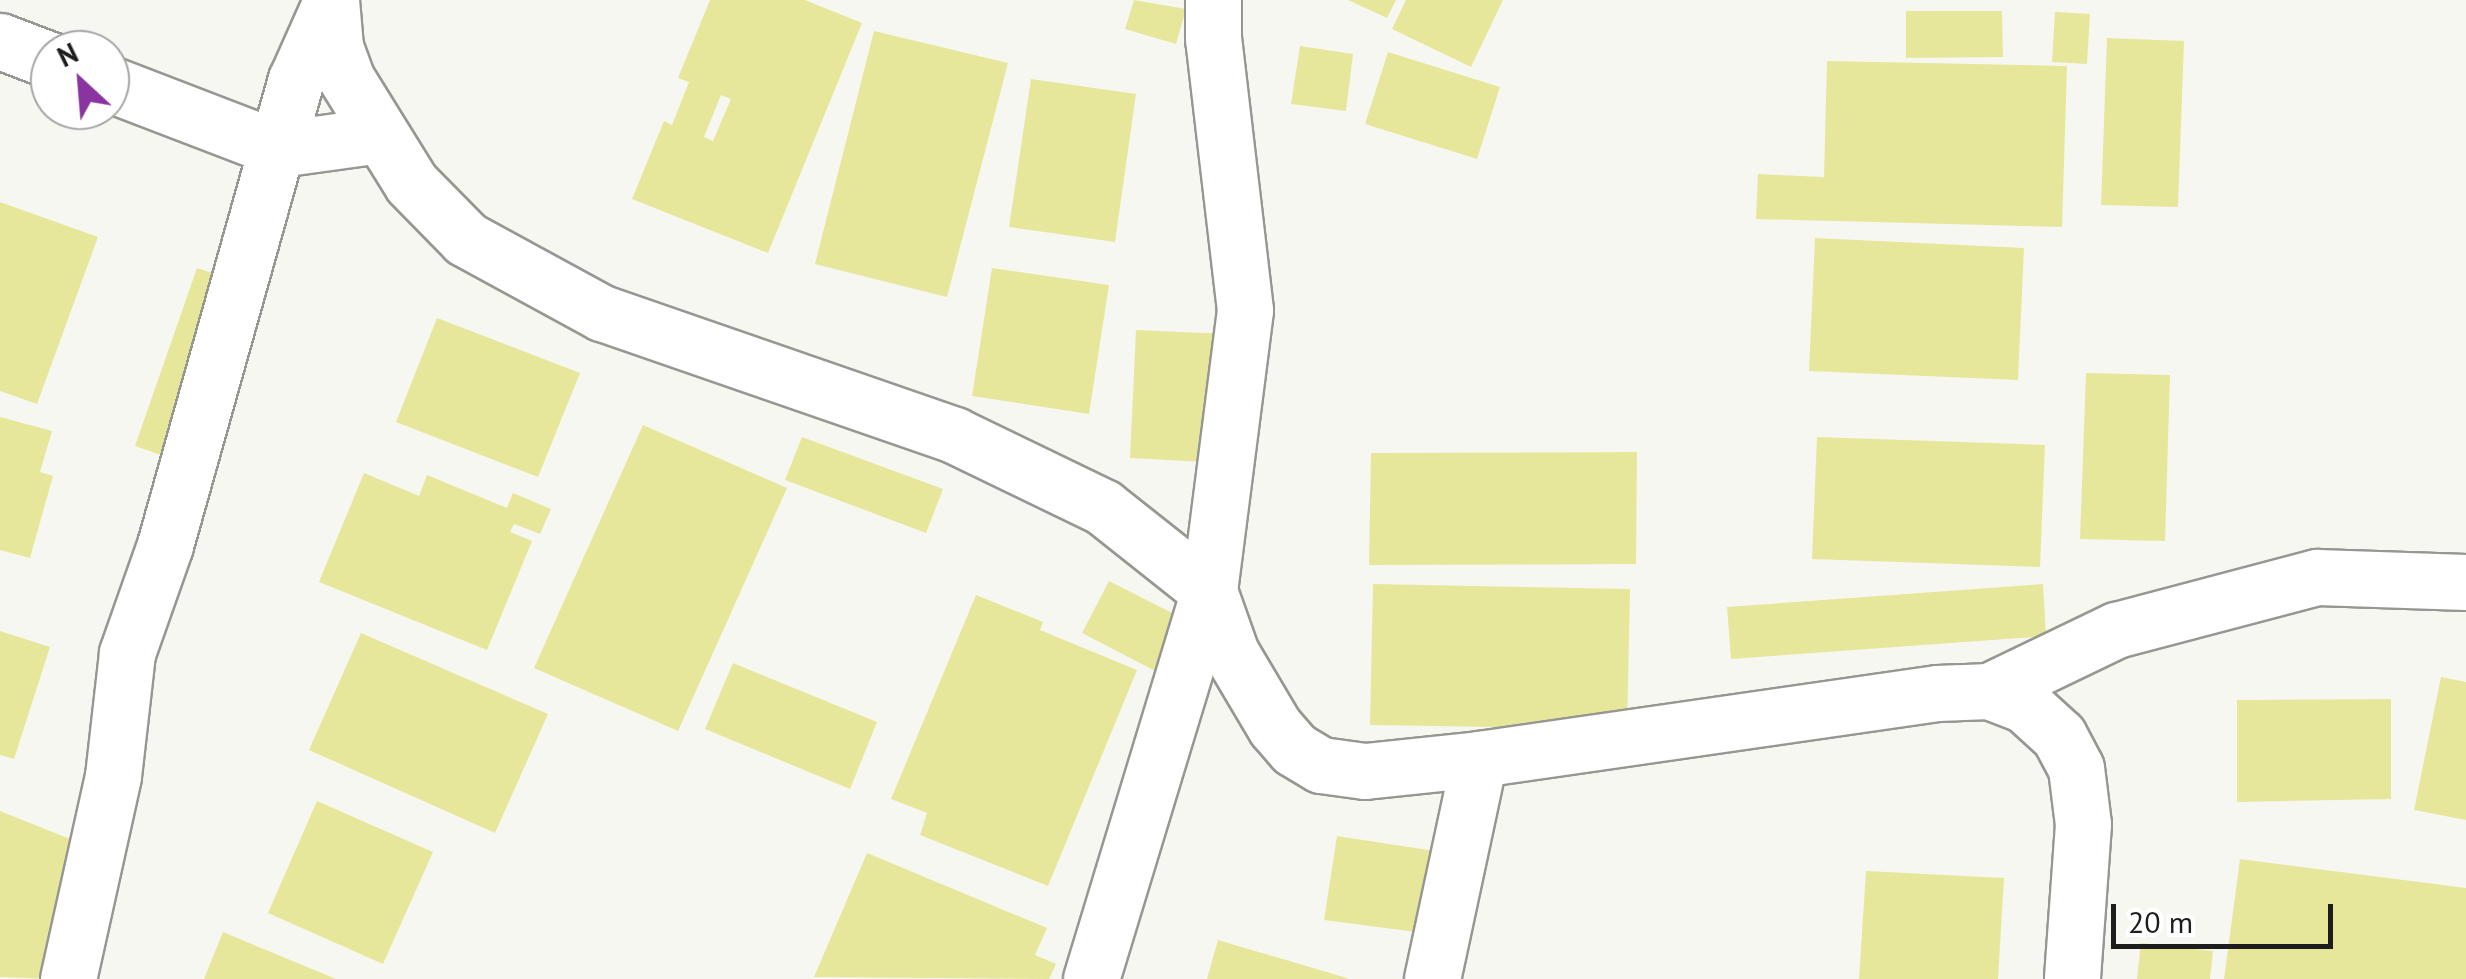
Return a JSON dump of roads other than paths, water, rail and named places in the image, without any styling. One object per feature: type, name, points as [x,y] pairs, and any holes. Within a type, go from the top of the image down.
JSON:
[{"type":"street","points":[[1091,979],[1208,591],[1245,310],[1212,39],[1213,0]]},
{"type":"street","points":[[330,3],[346,78],[411,183],[466,239],[602,313],[954,436],[1104,507],[1208,591],[1231,653],[1275,727],[1294,748],[1321,766],[1366,772],[1937,694],[1990,691],[2116,630],[2317,577],[2466,582]]},
{"type":"street","points":[[68,979],[113,776],[127,653],[165,546],[296,80],[330,3]]},
{"type":"street","points":[[0,41],[30,52]]},
{"type":"street","points":[[130,92],[279,149],[380,136]]},
{"type":"street","points":[[1990,691],[2025,706],[2059,736],[2076,768],[2083,824],[2072,979]]},
{"type":"street","points":[[1432,979],[1479,759]]}]
